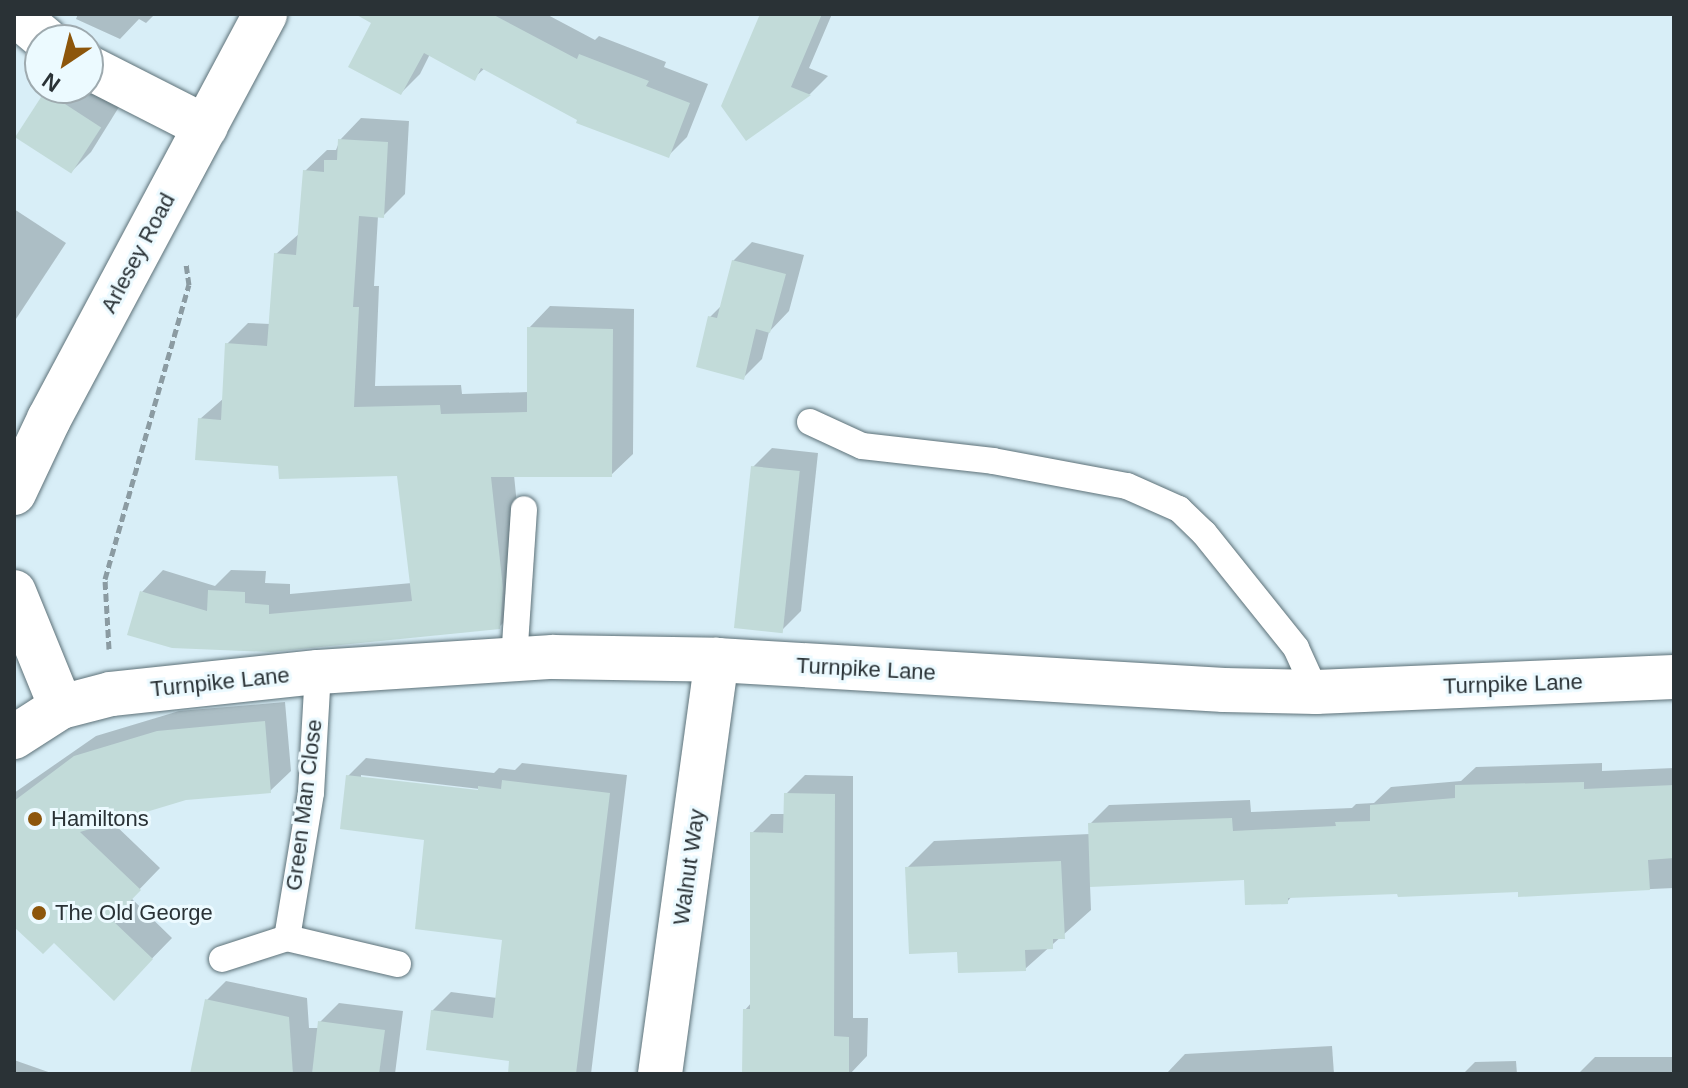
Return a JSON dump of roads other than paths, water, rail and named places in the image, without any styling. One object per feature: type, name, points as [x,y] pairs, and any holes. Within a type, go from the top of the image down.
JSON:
[{"type":"street","name":"Arlesey Road","points":[[14,493],[49,419],[265,14]]},
{"type":"street","points":[[104,75],[206,127]]},
{"type":"street","points":[[14,592],[61,707],[14,737]]},
{"type":"street","name":"Turnpike Lane","points":[[61,707],[111,694],[318,672],[514,660],[717,660],[1208,690],[1316,692],[1674,677]]},
{"type":"street","name":"Walnut Way","points":[[660,1074],[717,660]]},
{"type":"lane","points":[[810,422],[862,446],[993,461],[1127,486],[1179,509],[1204,533],[1296,648],[1316,692]]},
{"type":"lane","points":[[514,660],[524,509]]},
{"type":"lane","name":"Green Man Close","points":[[287,938],[311,793],[318,672]]},
{"type":"lane","points":[[222,959],[287,938],[398,964]]},
{"type":"place","name":"Hamiltons","points":[[35,819]]},
{"type":"place","name":"The Old George","points":[[39,913]]}]
